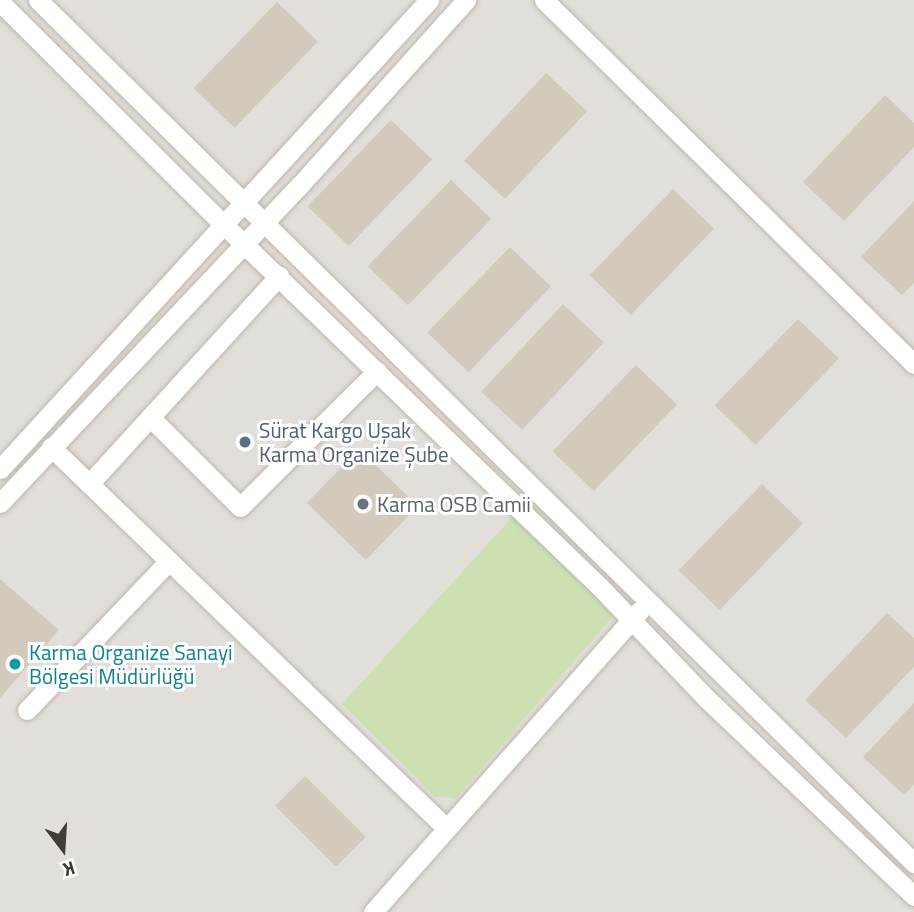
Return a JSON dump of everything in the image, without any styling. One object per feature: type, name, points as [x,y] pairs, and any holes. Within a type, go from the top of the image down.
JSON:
[{"type":"street","points":[[38,0],[245,200],[264,222],[914,863]]},
{"type":"street","points":[[0,469],[429,0]]},
{"type":"street","points":[[0,503],[264,222],[466,0]]},
{"type":"street","points":[[544,0],[914,364]]},
{"type":"street","points":[[0,2],[223,225],[244,242],[377,371],[914,896]]},
{"type":"street","points":[[89,484],[279,276]]},
{"type":"street","points":[[150,417],[240,507],[377,371]]},
{"type":"street","points":[[51,447],[445,827]]},
{"type":"street","points":[[27,710],[169,561]]},
{"type":"street","points":[[373,912],[445,827],[649,600]]},
{"type":"shaded area","points":[[0,0],[914,0],[914,912],[0,912]]},
{"type":"green space","points":[[514,515],[613,616],[456,798],[435,797],[342,704]]},
{"type":"building","points":[[277,2],[318,42],[235,128],[194,88]]},
{"type":"building","points":[[546,73],[587,111],[505,199],[464,161]]},
{"type":"building","points":[[885,95],[914,123],[914,147],[844,221],[803,182]]},
{"type":"building","points":[[391,120],[432,160],[349,246],[308,206]]},
{"type":"building","points":[[451,180],[491,219],[408,305],[368,266]]},
{"type":"building","points":[[673,189],[714,229],[631,315],[590,275]]},
{"type":"building","points":[[914,201],[914,283],[902,295],[861,257]]},
{"type":"building","points":[[510,247],[551,287],[468,372],[427,333]]},
{"type":"building","points":[[563,304],[604,342],[522,430],[481,392]]},
{"type":"building","points":[[798,319],[839,359],[756,445],[715,405]]},
{"type":"building","points":[[636,365],[677,405],[594,491],[553,451]]},
{"type":"building","name":"Karma OSB Camii","points":[[359,449],[418,506],[366,560],[307,503]]},
{"type":"building","points":[[762,484],[803,524],[720,610],[679,570]]},
{"type":"building","name":"Karma Organize Sanayi Bölgesi Müdürlüğü","points":[[0,579],[59,630],[0,698]]},
{"type":"building","points":[[887,613],[914,638],[914,667],[846,738],[805,700]]},
{"type":"building","points":[[914,703],[914,785],[904,795],[863,757]]},
{"type":"building","points":[[305,776],[366,837],[336,867],[275,806]]},
{"type":"place","name":"Sürat Kargo Uşak Karma Organize Şube","points":[[245,442]]},
{"type":"place","name":"Karma OSB Camii","points":[[363,504]]},
{"type":"place","name":"Karma Organize Sanayi Bölgesi Müdürlüğü","points":[[15,664]]}]
